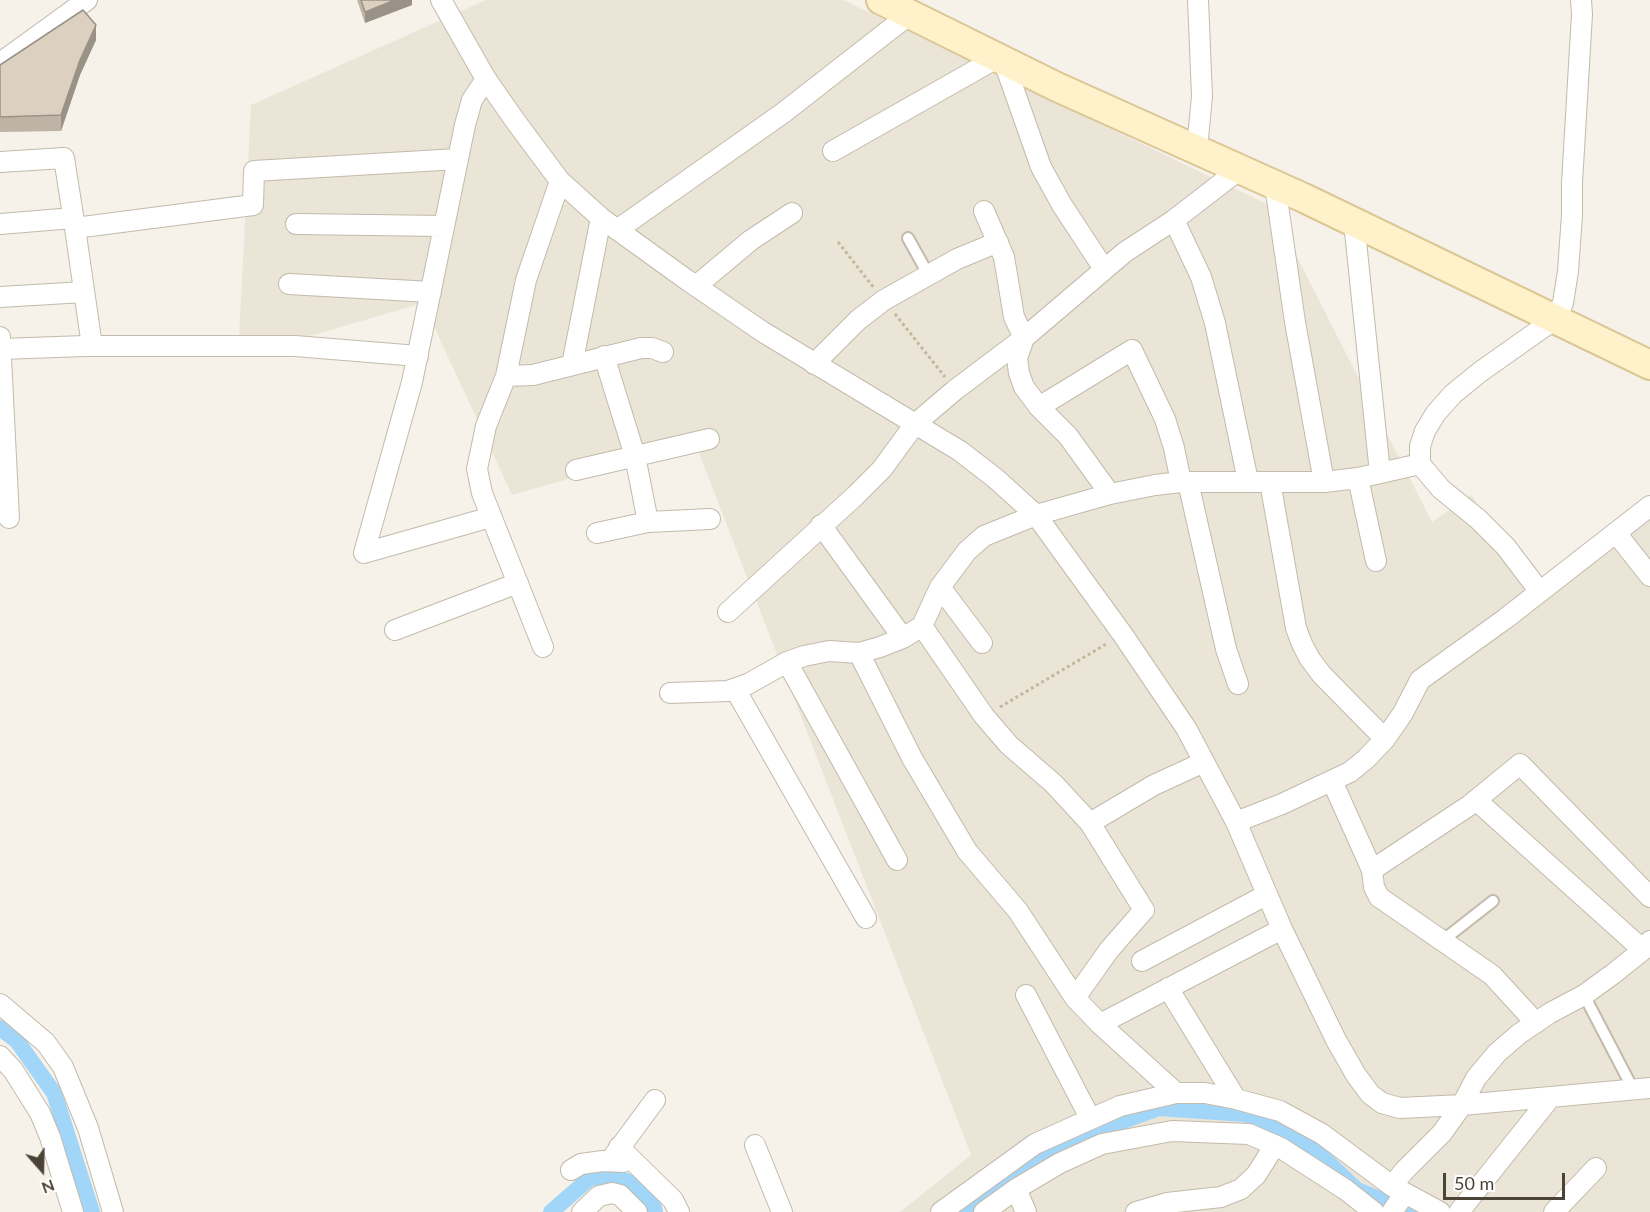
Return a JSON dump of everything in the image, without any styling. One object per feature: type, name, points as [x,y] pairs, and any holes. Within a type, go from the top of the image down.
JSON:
[{"type":"main road","points":[[881,0],[1057,87],[1354,222],[1650,365]]},
{"type":"street","points":[[0,63],[87,0]]},
{"type":"street","points":[[441,0],[486,79],[560,181],[601,218],[696,286],[814,364],[979,465],[1036,515],[1169,701],[1236,822],[1266,895],[1336,1040],[1370,1094],[1382,1103],[1400,1108],[1550,1098],[1642,1088]]},
{"type":"street","points":[[1197,149],[1202,96],[1198,0]]},
{"type":"street","points":[[1540,592],[1506,547],[1478,519],[1441,489],[1420,464],[1420,446],[1425,431],[1436,413],[1453,394],[1555,319],[1563,303],[1568,271],[1581,0]]},
{"type":"street","points":[[617,230],[783,113],[910,14]]},
{"type":"street","points":[[833,151],[1001,60],[1041,167],[1062,205],[1104,269]]},
{"type":"street","points":[[486,79],[471,100],[418,356],[364,553],[491,517]]},
{"type":"street","points":[[0,162],[64,158],[92,346]]},
{"type":"street","points":[[0,224],[74,223],[253,205],[254,171],[458,159]]},
{"type":"street","points":[[728,612],[882,469],[915,424],[955,390],[1024,338],[1104,269],[1174,220],[1240,169]]},
{"type":"street","points":[[543,647],[482,494],[477,469],[486,426],[506,376],[526,280],[560,181]]},
{"type":"street","points":[[1275,185],[1295,322],[1324,482]]},
{"type":"street","points":[[984,211],[1006,266],[1014,317],[1024,338],[1017,357],[1024,387],[1039,407],[1068,436],[1110,494]]},
{"type":"street","points":[[696,286],[751,240],[792,213]]},
{"type":"street","points":[[572,365],[601,218]]},
{"type":"street","points":[[1174,220],[1201,277],[1215,323],[1248,481]]},
{"type":"street","points":[[1354,222],[1380,473]]},
{"type":"street","points":[[296,224],[444,225]]},
{"type":"street","points":[[814,364],[858,320],[884,300],[928,274],[998,242]]},
{"type":"street","points":[[289,284],[431,292]]},
{"type":"street","points":[[0,297],[84,292]]},
{"type":"street","points":[[0,337],[9,518]]},
{"type":"street","points":[[1,348],[295,346],[418,356]]},
{"type":"street","points":[[506,376],[533,375],[641,348],[652,348],[663,352]]},
{"type":"street","points":[[1039,407],[1132,350],[1165,419],[1238,684]]},
{"type":"street","points":[[604,357],[634,456],[648,522]]},
{"type":"street","points":[[576,470],[709,439]]},
{"type":"street","points":[[670,693],[709,693],[735,689],[787,662],[804,656],[829,651],[859,653],[903,638],[922,626],[940,587],[967,551],[984,536],[1036,515],[1133,488],[1184,482],[1324,482],[1358,478],[1420,464]]},
{"type":"street","points":[[1358,478],[1376,561]]},
{"type":"street","points":[[1270,482],[1296,628],[1302,644],[1322,675],[1385,739]]},
{"type":"street","points":[[1236,822],[1332,781],[1366,759],[1385,739],[1420,680],[1540,592],[1650,506]]},
{"type":"street","points":[[597,533],[648,522],[710,519]]},
{"type":"street","points":[[821,525],[903,638]]},
{"type":"street","points":[[1616,532],[1650,576]]},
{"type":"street","points":[[395,630],[518,584]]},
{"type":"street","points":[[940,587],[982,643]]},
{"type":"street","points":[[922,626],[984,716],[1009,745],[1054,784],[1090,823],[1144,910],[1109,950],[1075,998]]},
{"type":"street","points":[[859,653],[912,758],[967,851],[1018,911],[1075,998],[1100,1024],[1176,1093]]},
{"type":"street","points":[[787,662],[897,860]]},
{"type":"street","points":[[735,689],[867,918]]},
{"type":"street","points":[[1090,823],[1154,785],[1204,762]]},
{"type":"street","points":[[1372,870],[1429,834],[1520,764],[1650,897]]},
{"type":"street","points":[[1332,781],[1372,870],[1374,887],[1379,897],[1492,975],[1536,1023]]},
{"type":"street","points":[[1398,1197],[1410,1165],[1442,1133],[1462,1105],[1476,1078],[1497,1053],[1519,1034],[1584,995],[1646,945],[1476,800]]},
{"type":"street","points":[[1142,961],[1266,895]]},
{"type":"street","points":[[1100,1024],[1282,929]]},
{"type":"street","points":[[1168,988],[1236,1099]]},
{"type":"street","points":[[1026,995],[1090,1118]]},
{"type":"street","points":[[0,1004],[46,1043],[63,1067],[88,1128],[113,1212]]},
{"type":"street","points":[[0,1056],[13,1070],[40,1113],[50,1137],[73,1212]]},
{"type":"street","points":[[941,1212],[1035,1144],[1119,1106],[1176,1093],[1205,1093],[1280,1111],[1322,1134],[1398,1197],[1440,1212]]},
{"type":"street","points":[[1459,1212],[1550,1098]]},
{"type":"street","points":[[571,1170],[581,1164],[614,1154],[655,1100]]},
{"type":"street","points":[[984,1212],[1060,1162],[1102,1144],[1140,1135],[1172,1131],[1248,1134],[1275,1145],[1346,1190],[1374,1212]]},
{"type":"street","points":[[755,1145],[782,1212]]},
{"type":"street","points":[[1136,1212],[1167,1203],[1221,1197],[1241,1189],[1256,1175],[1275,1145]]},
{"type":"street","points":[[614,1154],[634,1162],[673,1200],[679,1212]]},
{"type":"street","points":[[1554,1212],[1596,1168]]},
{"type":"street","points":[[1016,1189],[1026,1212]]},
{"type":"street","points":[[582,1212],[599,1196],[612,1193],[620,1195],[637,1212]]},
{"type":"lane","points":[[908,238],[928,274]]},
{"type":"lane","points":[[1442,941],[1493,901]]},
{"type":"lane","points":[[1584,995],[1642,1088]]},
{"type":"path","points":[[838,242],[955,390]]},
{"type":"path","points":[[984,716],[1123,635]]},
{"type":"shaded area","points":[[486,0],[843,0],[1271,206],[1432,522],[1471,495],[1537,594],[1650,501],[1650,1212],[900,1212],[971,1155],[695,443],[512,495],[423,303],[238,357],[251,105]]},
{"type":"building","points":[[361,0],[395,0],[365,12]]},
{"type":"building","points":[[83,10],[96,25],[80,60],[61,115],[0,117],[0,65]]},
{"type":"waterway","points":[[0,1028],[17,1041],[54,1093],[92,1212]]},
{"type":"waterway","points":[[962,1212],[1051,1147],[1159,1108],[1245,1114],[1311,1146],[1357,1190],[1410,1212]]},
{"type":"waterway","points":[[551,1212],[590,1178],[613,1177],[633,1183],[653,1204],[655,1212]]}]
